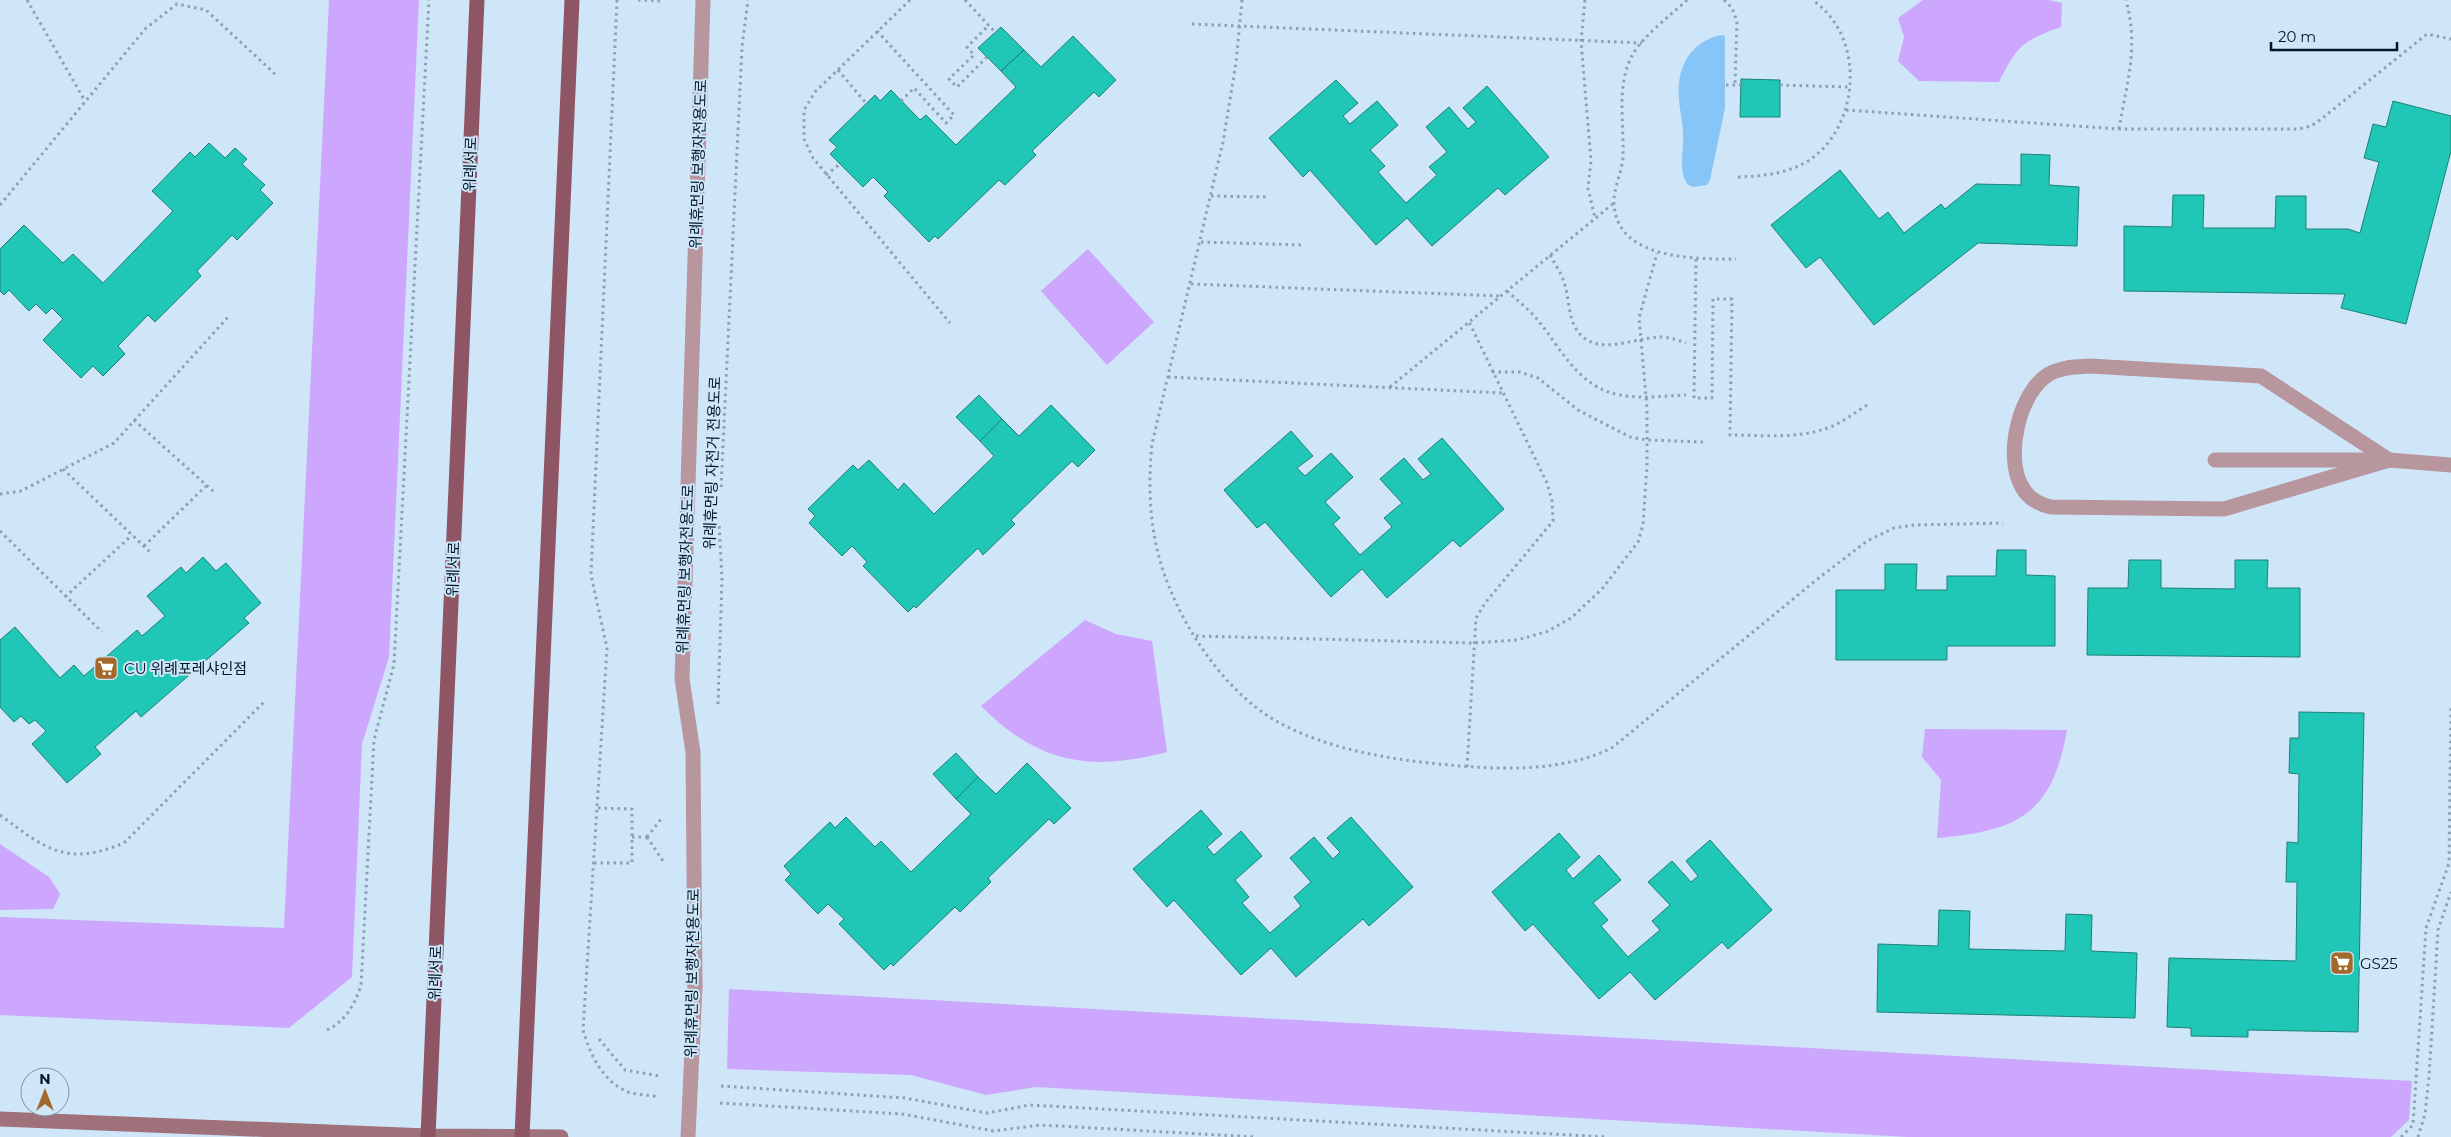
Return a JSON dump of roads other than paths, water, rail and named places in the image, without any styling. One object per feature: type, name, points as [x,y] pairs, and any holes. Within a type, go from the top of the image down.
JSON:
[{"type":"main road","name":"위례서로","points":[[428,1136],[477,0]]},
{"type":"main road","points":[[524,1137],[572,0]]},
{"type":"main road","points":[[0,1119],[428,1136],[561,1137]]},
{"type":"street","name":"위례휴먼링 보행자전용도로","points":[[688,1137],[694,986],[693,752],[682,679],[703,0]]},
{"type":"street","points":[[2090,366],[2261,376],[2389,460],[2224,509],[2051,507],[2038,504],[2021,486],[2015,457],[2021,409],[2027,395],[2048,374],[2062,368],[2090,366]]},
{"type":"street","points":[[2215,460],[2389,460],[2451,464]]},
{"type":"water","points":[[1721,35],[1725,36],[1725,108],[1710,180],[1707,185],[1693,187],[1687,184],[1683,172],[1683,131],[1679,100],[1680,78],[1687,59],[1693,50],[1710,39]]},
{"type":"place","name":"CU 위례포레샤인점","points":[[106,668]]},
{"type":"place","name":"GS25","points":[[2342,963]]}]
